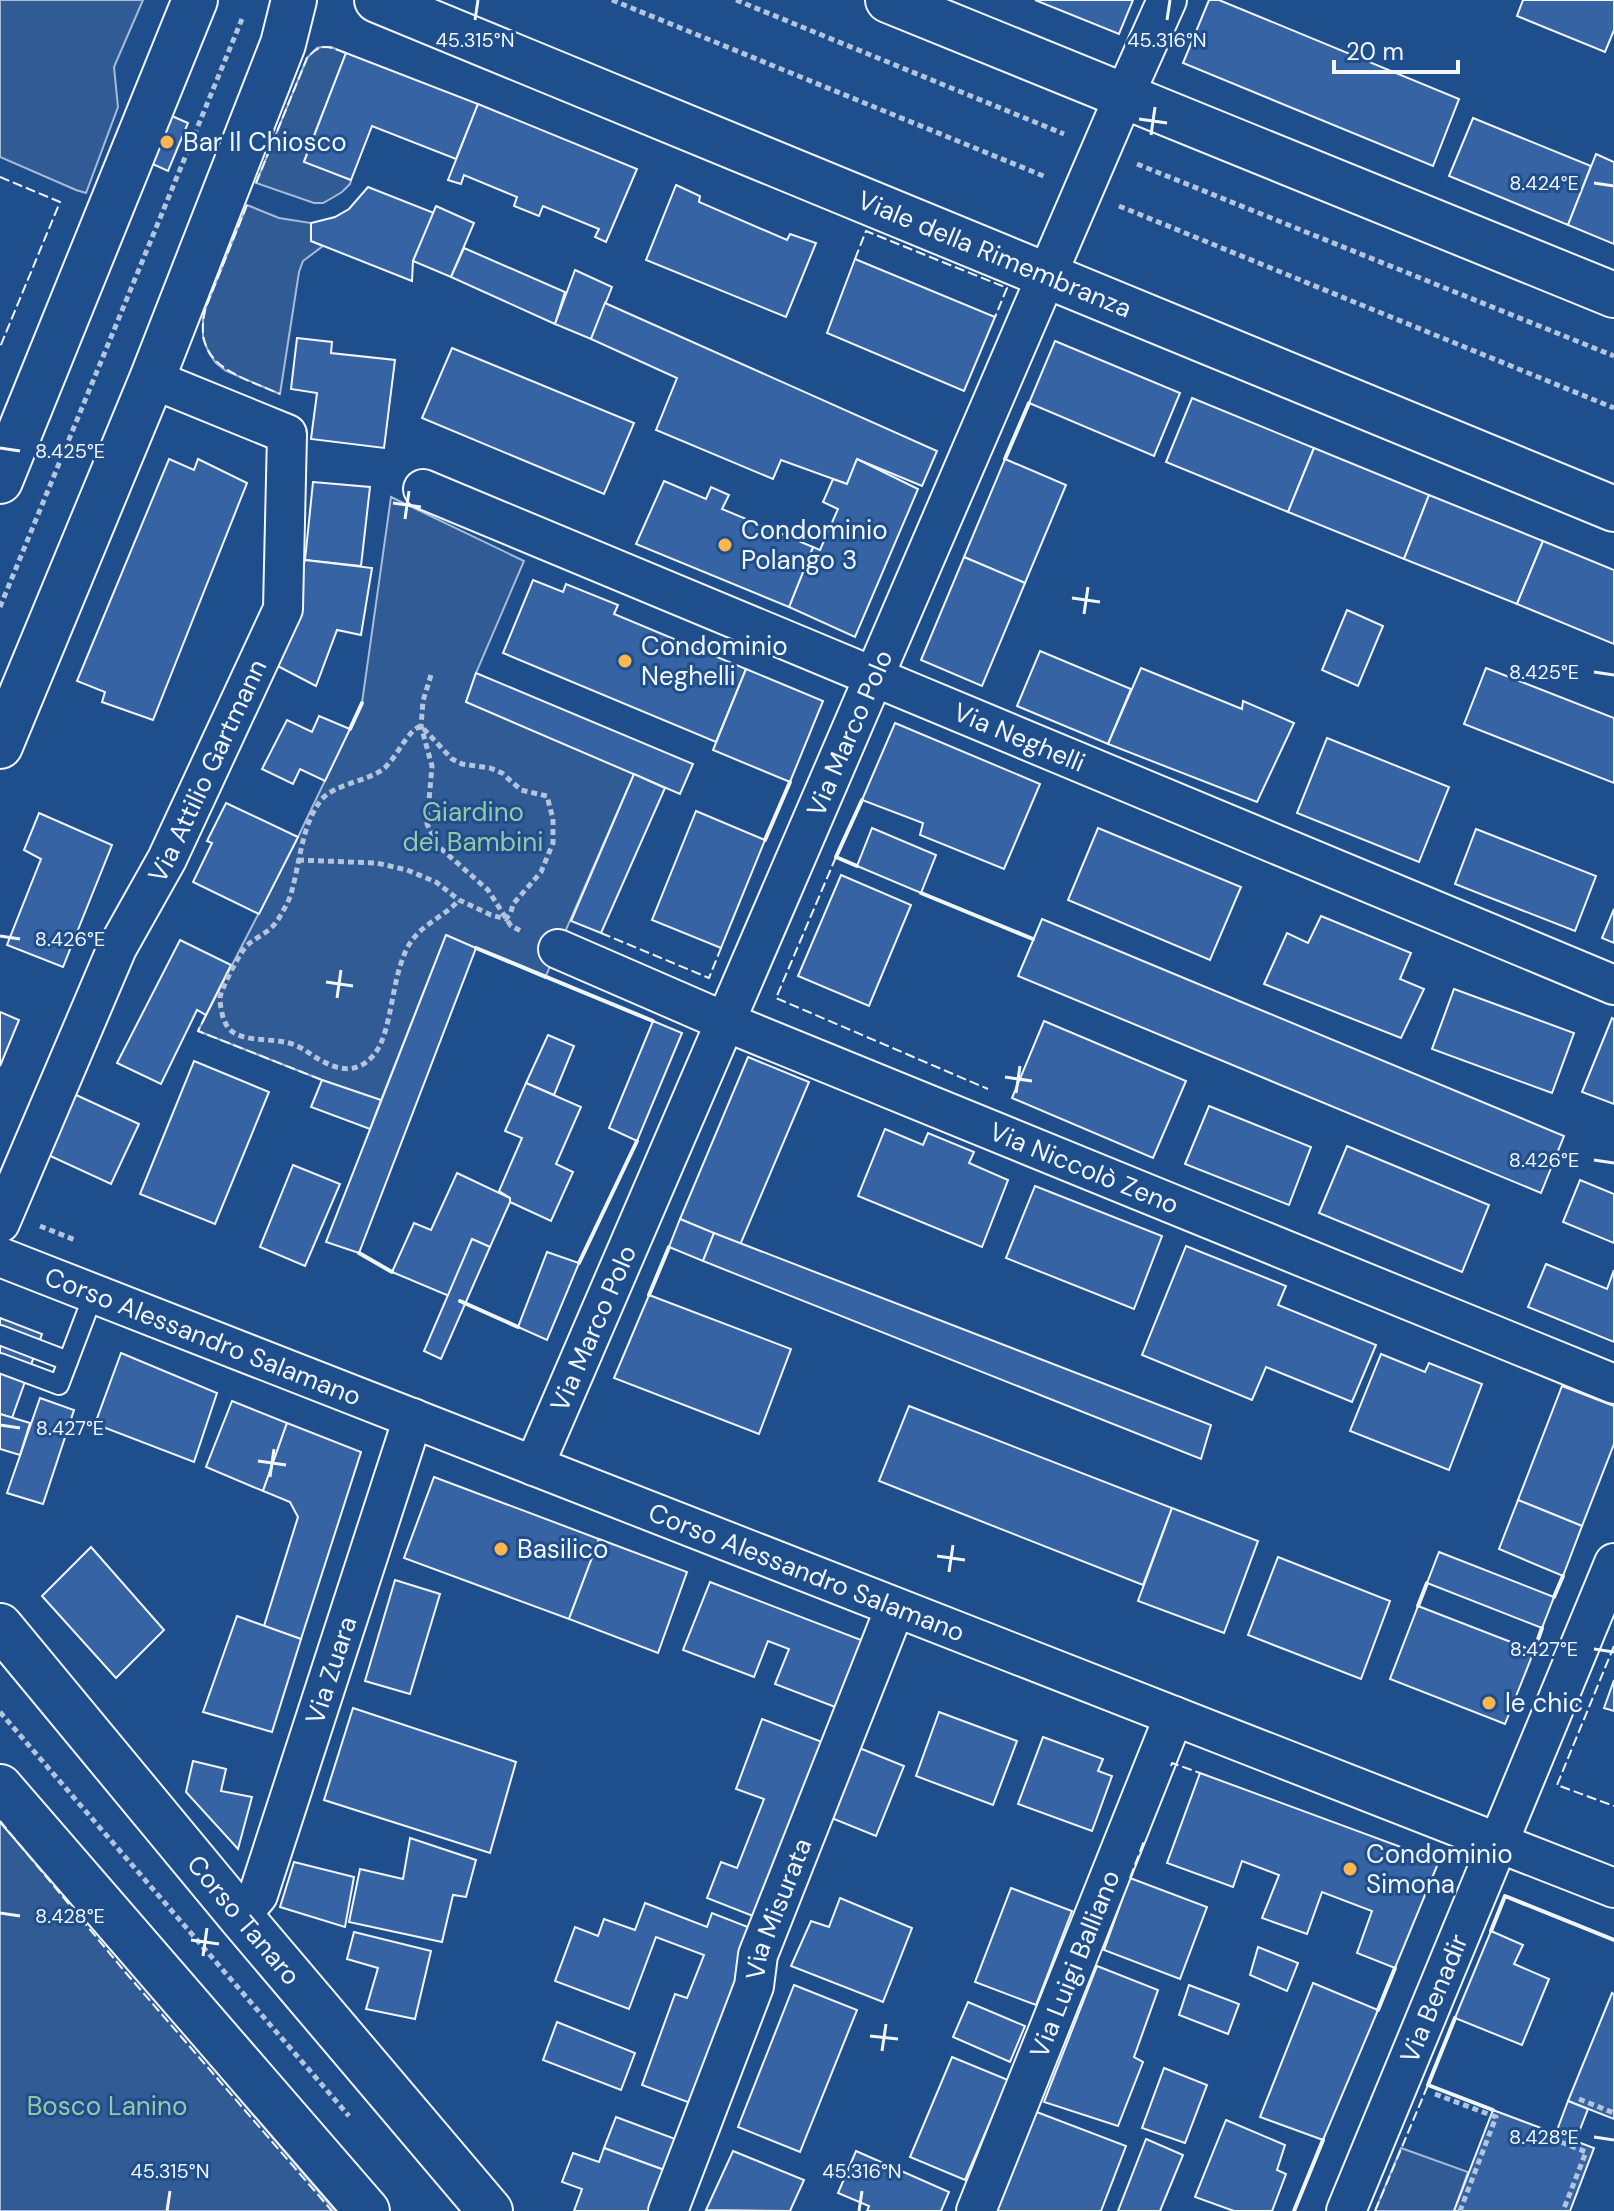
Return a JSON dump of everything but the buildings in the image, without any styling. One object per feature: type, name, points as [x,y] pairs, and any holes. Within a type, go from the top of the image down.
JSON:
[{"type":"main road","points":[[0,481],[195,0]]},
{"type":"main road","points":[[0,746],[152,379],[283,44],[294,0]]},
{"type":"main road","name":"Viale della Rimembranza","points":[[377,0],[1614,509]]},
{"type":"main road","points":[[888,0],[1614,295]]},
{"type":"main road","name":"Corso Tanaro","points":[[0,1626],[490,2211]]},
{"type":"main road","points":[[0,1787],[367,2211]]},
{"type":"street","name":"Via Marco Polo","points":[[534,1466],[1167,0]]},
{"type":"street","name":"Via Attilio Gartmann","points":[[0,1223],[117,948],[167,859],[283,609],[287,434],[152,379]]},
{"type":"street","name":"Via Neghelli","points":[[423,489],[1614,985]]},
{"type":"street","name":"Via Niccolò Zeno","points":[[558,949],[726,1022],[1614,1384]]},
{"type":"street","name":"Corso Alessandro Salamano","points":[[0,1257],[1614,1888]]},
{"type":"street","name":"Via Zuara","points":[[240,1916],[258,1895],[413,1418]]},
{"type":"street","name":"Via Benadir","points":[[1346,2211],[1614,1563]]},
{"type":"street","name":"Via Misurata","points":[[668,2211],[754,1986],[758,1955],[895,1608]]},
{"type":"street","name":"Via Luigi Balliano","points":[[976,2211],[1174,1716]]},
{"type":"lane","points":[[0,1363],[59,1385],[94,1293]]},
{"type":"lane","points":[[0,1335],[68,1361]]},
{"type":"path","points":[[736,0],[1614,356]]},
{"type":"path","points":[[0,607],[245,11]]},
{"type":"path","points":[[431,675],[423,701],[421,726],[432,766],[427,824],[433,839],[453,861],[488,890],[511,926],[558,949]]},
{"type":"path","points":[[421,726],[416,728],[395,758],[383,769],[325,796],[318,805],[298,860],[292,893],[277,922],[243,950],[220,997],[228,1029],[243,1037],[288,1042],[341,1070],[354,1069],[371,1058],[380,1043],[396,975],[412,939],[459,900]]},
{"type":"path","points":[[421,726],[452,759],[462,764],[490,768],[502,773],[521,790],[547,796],[553,819],[553,843],[541,872],[513,904],[506,919]]},
{"type":"path","points":[[298,860],[377,863],[407,870],[436,882],[459,900],[506,919]]},
{"type":"path","points":[[0,1712],[358,2128]]},
{"type":"path","points":[[1425,2090],[1496,2117],[1460,2211]]},
{"type":"path","points":[[1579,2099],[1614,2113]]},
{"type":"path","points":[[1561,2142],[1586,2152],[1563,2211]]},
{"type":"shaded area","points":[[0,0],[143,0],[114,67],[118,107],[86,193],[0,157]]},
{"type":"shaded area","points":[[322,47],[346,53],[304,161],[351,180],[342,192],[323,203],[314,203],[256,183],[307,58]]},
{"type":"shaded area","points":[[247,205],[279,218],[311,223],[311,241],[323,246],[303,261],[299,272],[280,394],[226,371],[209,353],[203,338],[206,307]]},
{"type":"shaded area","name":"Giardino dei Bambini","points":[[391,497],[524,561],[466,702],[634,774],[545,978],[446,935],[381,1100],[198,1031],[298,837],[362,703]]},
{"type":"shaded area","name":"Bosco Lanino","points":[[0,1817],[335,2211],[0,2211]]},
{"type":"shaded area","points":[[1401,2148],[1468,2172],[1454,2211],[1375,2211]]},
{"type":"fence","points":[[256,183],[307,58],[317,49],[325,47],[346,53]]},
{"type":"fence","points":[[0,177],[60,202],[0,347]]},
{"type":"fence","points":[[247,205],[206,307],[203,327],[205,342],[211,355],[221,365],[248,381],[280,394]]},
{"type":"fence","points":[[855,259],[866,231],[1007,288],[995,317]]},
{"type":"fence","points":[[836,857],[776,998],[988,1089]]},
{"type":"fence","points":[[601,933],[709,978],[721,948]]},
{"type":"fence","points":[[206,1015],[198,1031],[322,1080]]},
{"type":"fence","points":[[1614,1646],[1557,1785],[1614,1806]]},
{"type":"fence","points":[[1171,1766],[1172,1763],[1200,1773]]},
{"type":"fence","points":[[0,1821],[126,1973],[332,2211]]},
{"type":"fence","points":[[1130,1878],[1144,1841]]},
{"type":"fence","points":[[1375,2211],[1428,2085]]},
{"type":"wall","points":[[1005,459],[1029,403]]},
{"type":"wall","points":[[350,729],[362,703]]},
{"type":"wall","points":[[765,840],[790,782]]},
{"type":"wall","points":[[857,866],[836,857],[862,800]]},
{"type":"wall","points":[[921,893],[1033,939]]},
{"type":"wall","points":[[476,948],[653,1021]]},
{"type":"wall","points":[[579,1263],[637,1141]]},
{"type":"wall","points":[[649,1295],[669,1247]]},
{"type":"wall","points":[[359,1253],[392,1272]]},
{"type":"wall","points":[[460,1301],[518,1327]]},
{"type":"wall","points":[[1554,1597],[1563,1576]]},
{"type":"wall","points":[[1418,1606],[1427,1583]]},
{"type":"wall","points":[[1534,1651],[1542,1628]]},
{"type":"wall","points":[[1491,1931],[1505,1896],[1614,1940]]},
{"type":"wall","points":[[1378,2010],[1395,1968]]},
{"type":"wall","points":[[1455,2018],[1428,2085],[1493,2110]]},
{"type":"wall","points":[[1294,2211],[1323,2140]]},
{"type":"place","name":"Bar Il Chiosco","points":[[167,142]]},
{"type":"place","name":"Condominio Polango 3","points":[[725,545]]},
{"type":"place","name":"Condominio Neghelli","points":[[625,661]]},
{"type":"place","name":"Basilico","points":[[501,1549]]},
{"type":"place","name":"le chic","points":[[1489,1703]]},
{"type":"place","name":"Condominio Simona","points":[[1350,1869]]}]
